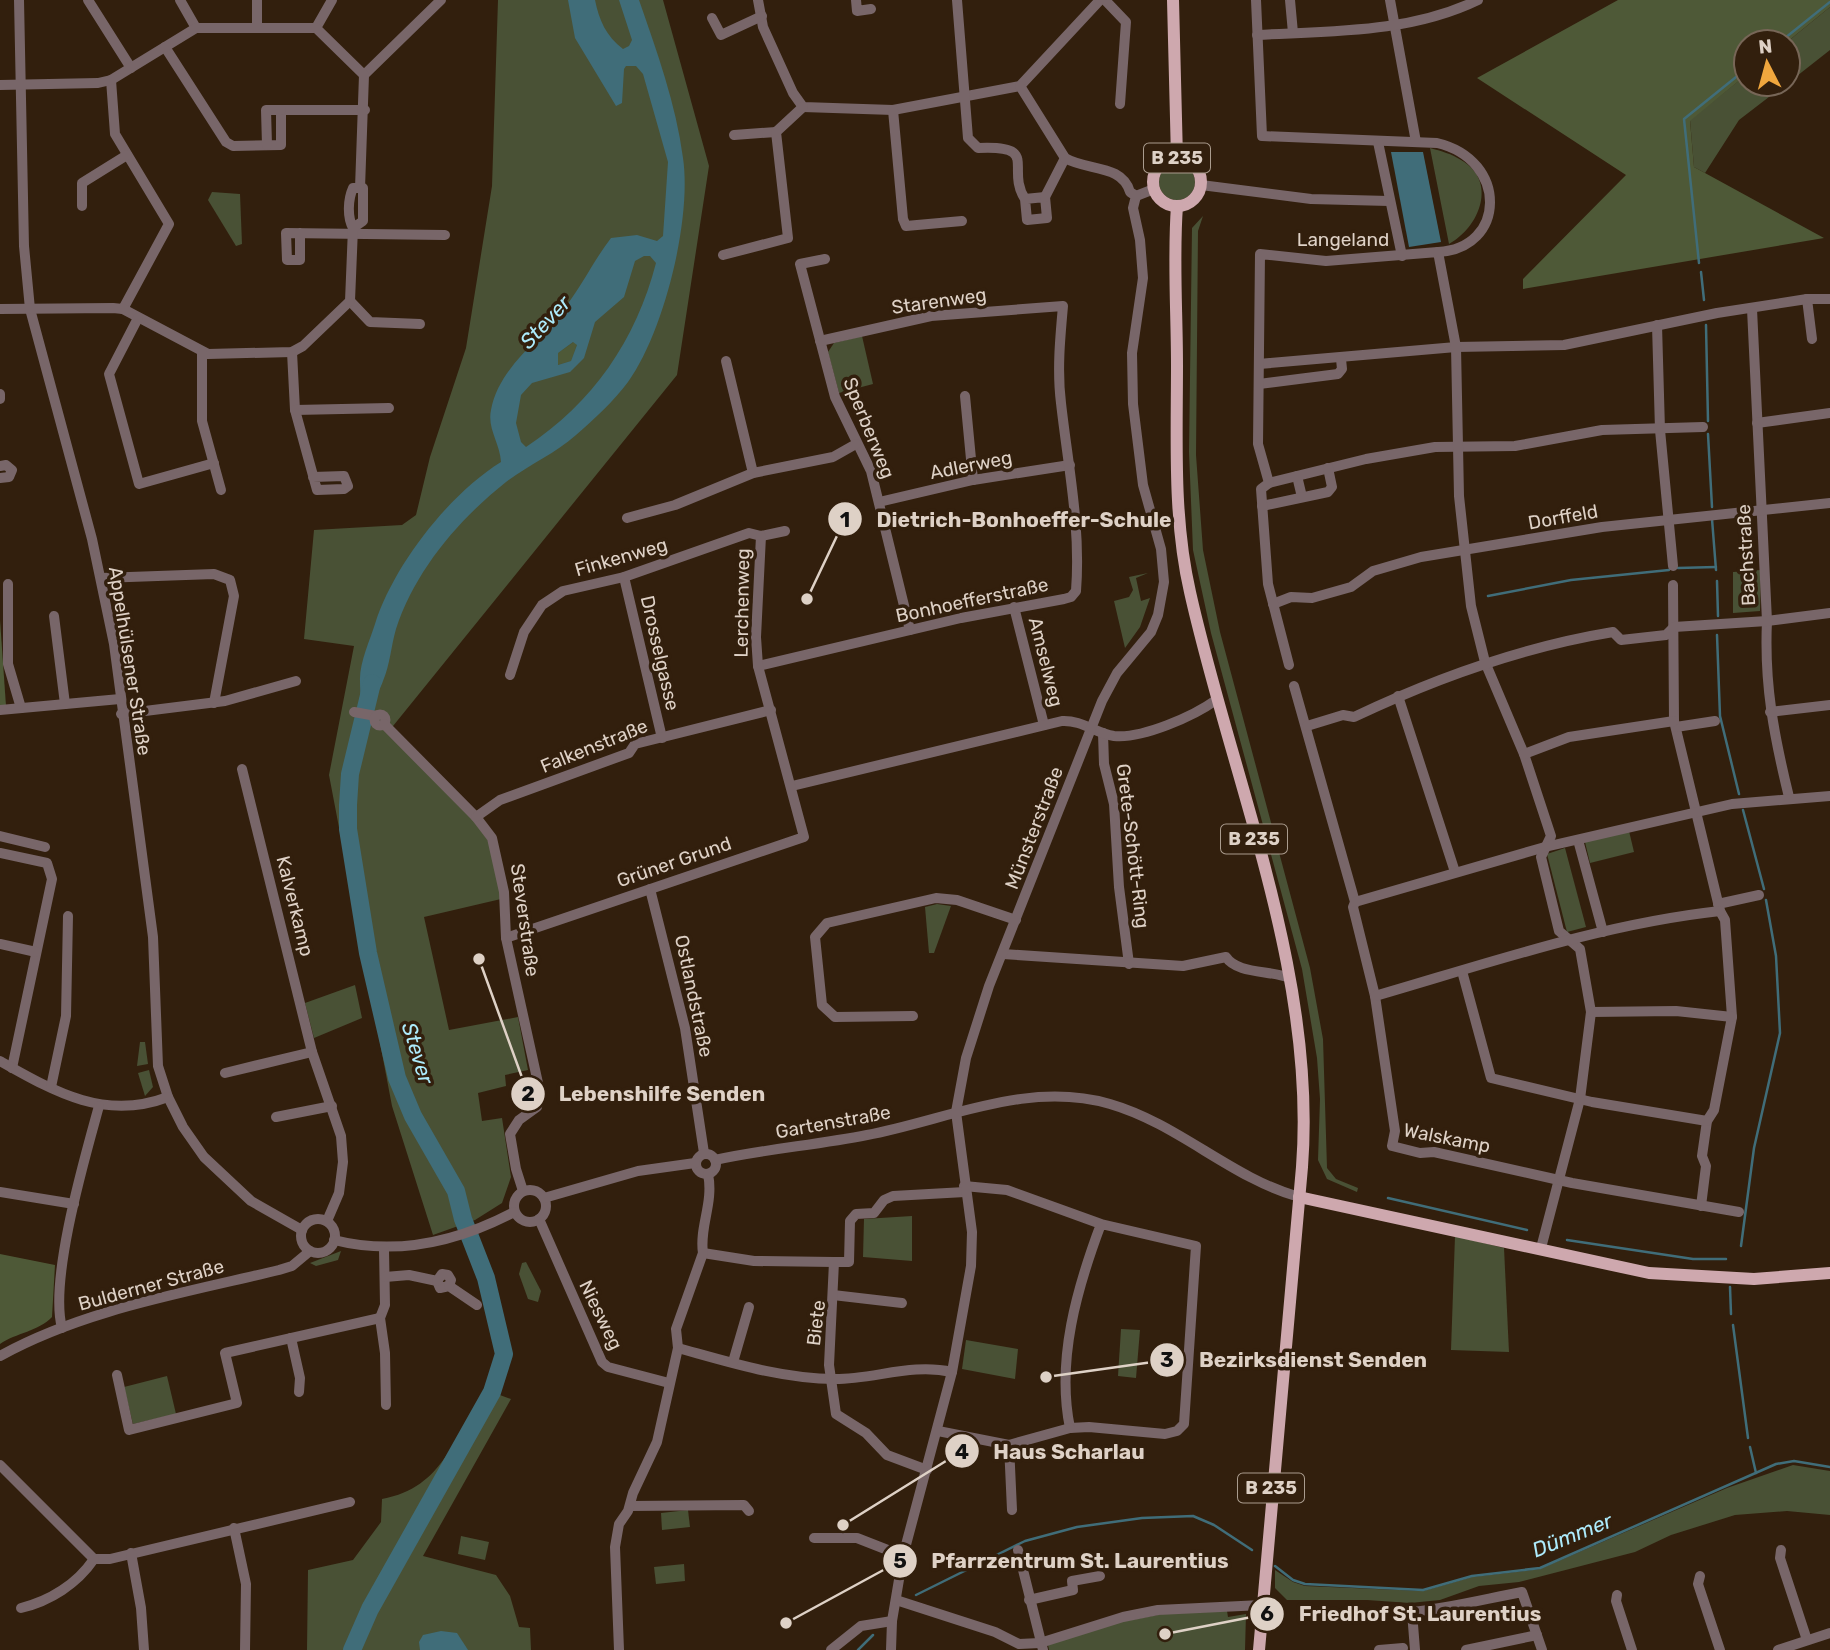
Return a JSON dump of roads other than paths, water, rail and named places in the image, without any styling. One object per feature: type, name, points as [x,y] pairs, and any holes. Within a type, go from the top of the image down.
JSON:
[{"type":"main road","name":"B 235","points":[[1173,0],[1177,158]]},
{"type":"main road","name":"B 235","points":[[1177,158],[1195,166],[1201,185],[1193,200],[1177,206],[1168,204],[1154,190],[1158,168],[1177,158]]},
{"type":"main road","name":"B 235","points":[[1177,206],[1179,508],[1189,590],[1290,978],[1303,1052],[1305,1090],[1299,1197],[1259,1650]]},
{"type":"main road","points":[[1299,1197],[1649,1273],[1754,1279],[1830,1273]]},
{"type":"street","name":"Appelhülsener Straße","points":[[19,0],[24,246],[30,309],[101,578],[153,937],[156,1051],[168,1097],[190,1139],[227,1181],[266,1211],[302,1230]]},
{"type":"street","points":[[88,0],[131,68]]},
{"type":"street","points":[[180,0],[197,28]]},
{"type":"street","points":[[257,0],[257,28]]},
{"type":"street","points":[[316,28],[332,0]]},
{"type":"street","points":[[364,75],[441,0]]},
{"type":"street","points":[[758,0],[764,27],[793,93],[803,107]]},
{"type":"street","points":[[856,0],[857,11],[872,9]]},
{"type":"street","points":[[957,0],[971,145],[978,148],[1005,147],[1013,152],[1018,159],[1027,220],[1047,218],[1045,197],[1065,158]]},
{"type":"street","points":[[734,135],[776,132],[803,107],[892,110],[1020,86],[1100,0]]},
{"type":"street","points":[[1105,0],[1126,22],[1120,104]]},
{"type":"street","points":[[1256,0],[1257,35],[1349,32],[1448,15],[1478,0]]},
{"type":"street","points":[[1290,0],[1293,33]]},
{"type":"street","points":[[1390,0],[1416,142]]},
{"type":"street","points":[[712,18],[721,35],[762,16]]},
{"type":"street","points":[[0,85],[98,83],[111,80],[197,28],[316,28],[364,75],[365,110],[360,188],[354,188],[350,195],[350,301],[303,346],[292,352],[202,352],[123,309],[0,309]]},
{"type":"street","name":"Langeland","points":[[1257,35],[1262,136],[1416,142],[1450,146],[1466,154],[1481,168],[1489,188],[1487,214],[1476,235],[1457,248],[1402,256],[1326,261],[1260,254],[1259,364]]},
{"type":"street","points":[[165,47],[226,142],[233,145],[281,145],[281,110],[365,110]]},
{"type":"street","points":[[111,80],[115,134],[169,224],[123,309]]},
{"type":"street","points":[[1020,86],[1065,158],[1119,174],[1127,183],[1130,192],[1136,196],[1154,190]]},
{"type":"street","points":[[892,110],[903,219],[906,226],[962,221]]},
{"type":"street","points":[[723,255],[788,238],[776,132]]},
{"type":"street","name":"Langeland","points":[[1378,142],[1402,256]]},
{"type":"street","points":[[82,206],[82,183],[127,155]]},
{"type":"street","name":"Langeland","points":[[1201,185],[1311,199],[1389,201]]},
{"type":"street","name":"Münsterstraße","points":[[891,1650],[891,1622],[902,1556],[938,1431],[952,1372],[971,1266],[972,1232],[956,1112],[973,1033],[1092,727],[1117,673],[1151,632],[1160,607],[1164,582],[1161,549],[1143,485],[1133,404],[1132,353],[1143,278],[1140,240],[1133,208],[1136,196]]},
{"type":"street","points":[[1025,199],[1045,197]]},
{"type":"street","points":[[300,233],[352,230],[445,235]]},
{"type":"street","points":[[1437,252],[1456,347],[1458,446],[1471,606],[1485,662],[1524,754],[1551,836],[1541,857],[1559,931],[1580,949],[1591,1012],[1580,1099],[1541,1248]]},
{"type":"street","name":"Sperberweg","points":[[825,259],[800,264],[835,397],[856,444],[872,471],[910,630]]},
{"type":"street","points":[[1807,299],[1812,340]]},
{"type":"street","points":[[1269,483],[1258,444],[1259,364],[1456,347],[1564,345],[1707,315],[1807,299],[1830,299]]},
{"type":"street","points":[[350,301],[370,322],[420,324]]},
{"type":"street","name":"Starenweg","points":[[820,341],[931,316],[1063,306]]},
{"type":"street","name":"Bonhoefferstraße","points":[[758,666],[1074,595],[1078,540],[1060,401],[1059,353],[1063,306]]},
{"type":"street","name":"Bachstraße","points":[[1752,309],[1766,621],[1764,670],[1770,712],[1789,797]]},
{"type":"street","points":[[138,318],[109,374],[139,484],[214,463]]},
{"type":"street","points":[[1657,325],[1660,430],[1673,566]]},
{"type":"street","points":[[202,352],[202,421],[221,490]]},
{"type":"street","points":[[292,352],[295,411],[313,477]]},
{"type":"street","points":[[1259,384],[1338,374],[1342,369],[1341,359]]},
{"type":"street","points":[[726,362],[753,472]]},
{"type":"street","points":[[1294,363],[1296,380]]},
{"type":"street","points":[[965,396],[973,480]]},
{"type":"street","points":[[295,411],[389,408]]},
{"type":"street","points":[[1757,423],[1830,413]]},
{"type":"street","points":[[1289,665],[1273,604],[1262,506],[1261,489],[1269,483],[1380,456],[1458,446],[1515,446],[1602,430],[1703,428]]},
{"type":"street","points":[[626,518],[675,505],[753,472],[833,457],[856,444]]},
{"type":"street","name":"Adlerweg","points":[[879,502],[973,480],[1070,465]]},
{"type":"street","points":[[0,466],[9,467],[12,473],[0,478]]},
{"type":"street","points":[[1262,506],[1328,492],[1332,487],[1328,468]]},
{"type":"street","points":[[1297,476],[1302,497]]},
{"type":"street","name":"Dorffeld","points":[[1273,604],[1291,597],[1312,598],[1351,587],[1373,571],[1421,557],[1668,519],[1830,503]]},
{"type":"street","name":"Finkenweg","points":[[510,675],[524,632],[542,605],[563,592],[624,577],[749,533],[761,536],[785,531]]},
{"type":"street","name":"Lerchenweg","points":[[761,536],[756,637],[758,666],[771,710]]},
{"type":"street","points":[[101,578],[214,574],[230,580],[234,596],[214,703]]},
{"type":"street","name":"Drosselgasse","points":[[624,577],[662,738]]},
{"type":"street","points":[[8,584],[8,664],[21,708]]},
{"type":"street","points":[[1674,585],[1675,724],[1695,813],[1719,907],[1725,920],[1731,1017],[1714,1110],[1707,1121],[1702,1156],[1706,1166],[1701,1206]]},
{"type":"street","name":"Amselweg","points":[[1014,607],[1044,725]]},
{"type":"street","points":[[1307,726],[1343,715],[1353,717],[1485,662],[1592,635],[1613,632],[1620,639],[1666,635],[1674,627],[1766,621],[1830,613]]},
{"type":"street","points":[[54,616],[65,704]]},
{"type":"street","points":[[121,714],[214,703],[296,681]]},
{"type":"street","name":"Walskamp","points":[[1294,686],[1355,902],[1353,907],[1375,996],[1395,1130],[1392,1146],[1739,1212]]},
{"type":"street","points":[[1398,696],[1455,872]]},
{"type":"street","points":[[0,710],[120,699]]},
{"type":"street","name":"Grete-Schött-Ring","points":[[1092,727],[1115,736],[1132,734],[1201,711],[1216,700]]},
{"type":"street","points":[[1770,712],[1830,705]]},
{"type":"street","name":"Falkenstraße","points":[[477,817],[499,800],[629,753],[635,744],[771,710]]},
{"type":"street","name":"Grüner Grund","points":[[506,938],[804,837],[771,710]]},
{"type":"street","name":"Steverstraße","points":[[354,712],[378,719],[477,817],[492,838],[500,864],[506,938],[540,1099],[537,1107],[519,1120],[510,1134],[523,1191]]},
{"type":"street","points":[[792,786],[1044,725],[1072,720],[1092,727]]},
{"type":"street","points":[[1524,754],[1569,737],[1715,720]]},
{"type":"street","name":"Grete-Schött-Ring","points":[[1103,733],[1104,764],[1114,804],[1119,887],[1129,964]]},
{"type":"street","name":"Kalverkamp","points":[[242,769],[312,1052],[341,1136],[343,1162],[339,1193],[327,1221]]},
{"type":"street","points":[[1355,902],[1545,848],[1695,813],[1756,801],[1830,796]]},
{"type":"street","points":[[0,836],[45,847]]},
{"type":"street","points":[[1578,840],[1603,932]]},
{"type":"street","points":[[0,853],[47,863],[52,880],[12,1068]]},
{"type":"street","name":"Ostlandstraße","points":[[650,889],[668,951],[685,1028],[704,1153]]},
{"type":"street","points":[[1375,996],[1569,939],[1655,918],[1719,907],[1759,895]]},
{"type":"street","points":[[913,1016],[835,1017],[822,1005],[815,937],[827,923],[936,898],[957,900],[1016,920]]},
{"type":"street","points":[[51,1087],[66,1016],[68,916]]},
{"type":"street","points":[[0,944],[36,952]]},
{"type":"street","points":[[1003,954],[1183,966],[1226,957],[1231,965],[1240,968],[1272,971],[1290,978]]},
{"type":"street","points":[[1462,971],[1491,1078],[1580,1099],[1707,1121]]},
{"type":"street","points":[[1591,1012],[1676,1011],[1731,1017]]},
{"type":"street","points":[[225,1073],[312,1052]]},
{"type":"street","points":[[0,1061],[51,1087],[99,1106],[134,1106],[168,1097]]},
{"type":"street","name":"Gartenstraße","points":[[715,1160],[865,1136],[956,1112],[1046,1095],[1110,1104],[1163,1127],[1257,1182],[1299,1197]]},
{"type":"street","points":[[62,1328],[63,1268],[74,1204],[99,1106]]},
{"type":"street","points":[[276,1117],[332,1106]]},
{"type":"street","points":[[544,1198],[638,1171],[695,1163],[704,1153],[715,1160],[714,1170],[708,1174]]},
{"type":"street","points":[[695,1163],[697,1170],[708,1174]]},
{"type":"street","points":[[620,1650],[615,1547],[619,1524],[629,1508],[657,1442],[666,1412],[669,1383],[678,1348],[677,1329],[703,1253],[711,1195],[708,1174]]},
{"type":"street","points":[[703,1253],[754,1261],[849,1262],[850,1222],[856,1214],[874,1213],[884,1200],[893,1196],[965,1189],[1007,1190],[1101,1224],[1196,1246],[1185,1424],[1177,1431],[1165,1434],[1089,1427],[1070,1428],[1009,1445],[938,1431]]},
{"type":"street","points":[[523,1191],[535,1191],[544,1198],[546,1210],[539,1219],[527,1222],[514,1212],[515,1200],[523,1191]]},
{"type":"street","points":[[0,1192],[74,1204]]},
{"type":"street","points":[[334,1240],[384,1249],[425,1245],[482,1227],[514,1212]]},
{"type":"street","name":"Niesweg","points":[[539,1219],[602,1362],[608,1367],[669,1383]]},
{"type":"street","points":[[313,1220],[327,1221],[333,1229],[334,1240],[325,1251],[310,1251],[301,1240],[302,1230],[313,1220]]},
{"type":"street","points":[[1070,1428],[1066,1407],[1068,1346],[1079,1292],[1101,1224]]},
{"type":"street","points":[[384,1249],[385,1306],[380,1318],[385,1353],[386,1405]]},
{"type":"street","name":"Bulderner Straße","points":[[0,1356],[62,1328],[143,1303],[292,1266],[310,1251]]},
{"type":"street","points":[[833,1295],[834,1262]]},
{"type":"street","points":[[385,1277],[409,1275],[437,1281],[440,1287],[449,1286],[477,1305]]},
{"type":"street","name":"Biete","points":[[902,1303],[833,1295],[830,1379],[836,1414],[866,1433],[887,1455],[927,1470]]},
{"type":"street","points":[[733,1362],[749,1307]]},
{"type":"street","points":[[117,1374],[129,1430],[237,1404],[225,1353],[380,1318]]},
{"type":"street","points":[[291,1338],[300,1378],[299,1392]]},
{"type":"street","points":[[678,1348],[786,1376],[830,1379],[920,1369],[952,1372]]},
{"type":"street","points":[[1009,1445],[1012,1510]]},
{"type":"street","points":[[0,1465],[94,1559]]},
{"type":"street","points":[[21,1608],[46,1602],[85,1572],[94,1559],[131,1553],[350,1502]]},
{"type":"street","points":[[629,1508],[744,1505],[749,1511]]},
{"type":"street","points":[[234,1528],[246,1584],[245,1650]]},
{"type":"street","points":[[814,1538],[858,1538],[902,1556]]},
{"type":"street","points":[[1018,1550],[1042,1646]]},
{"type":"street","points":[[1781,1550],[1780,1558],[1807,1640]]},
{"type":"street","points":[[131,1553],[141,1608],[144,1650]]},
{"type":"street","points":[[1029,1600],[1073,1590],[1072,1581],[1100,1576]]},
{"type":"street","points":[[1700,1576],[1698,1584],[1720,1650]]},
{"type":"street","points":[[1379,1650],[1408,1650],[1412,1612],[1455,1608],[1469,1601],[1522,1592],[1542,1650]]},
{"type":"street","points":[[1617,1595],[1616,1601],[1632,1650]]},
{"type":"street","points":[[896,1600],[990,1630],[1019,1644],[1042,1646],[1123,1616],[1158,1610],[1262,1605]]},
{"type":"street","points":[[831,1650],[861,1626],[891,1622]]},
{"type":"street","points":[[1778,1650],[1830,1633]]},
{"type":"street","points":[[1466,1650],[1537,1635]]},
{"type":"water","points":[[568,0],[595,0],[604,27],[623,49],[629,46],[632,40],[619,0],[639,0],[671,98],[683,158],[683,212],[664,305],[641,361],[616,396],[568,442],[514,476],[488,497],[440,548],[414,587],[404,608],[385,675],[373,705],[359,702],[363,660],[383,602],[395,579],[425,533],[443,512],[481,476],[501,462],[490,417],[495,394],[503,380],[566,306],[611,238],[637,235],[657,241],[663,236],[668,162],[643,74],[636,66],[626,66],[622,103],[616,106],[575,38]],"holes":[[[650,256],[656,263],[637,318],[624,343],[609,367],[572,411],[526,447],[521,442],[516,423],[521,395],[532,383],[570,372],[584,358],[595,322],[624,297],[635,261]],[[573,342],[577,345],[571,361],[558,365],[558,353]]]},
{"type":"water","points":[[1391,152],[1423,152],[1441,242],[1409,247]]},
{"type":"water","points":[[441,1631],[457,1633],[468,1650],[420,1650],[419,1642],[423,1635]]},
{"type":"waterway","points":[[1798,28],[1830,2]]},
{"type":"waterway","points":[[1699,263],[1684,119],[1732,80]]},
{"type":"waterway","points":[[1701,272],[1704,300]]},
{"type":"waterway","points":[[1706,325],[1708,421]]},
{"type":"waterway","points":[[1708,434],[1712,507]]},
{"type":"waterway","points":[[1712,519],[1716,570]]},
{"type":"waterway","points":[[1678,568],[1716,567]]},
{"type":"waterway","points":[[1488,596],[1571,580],[1669,570]]},
{"type":"waterway","points":[[1717,581],[1718,616]]},
{"type":"waterway","points":[[1717,635],[1720,716],[1739,794]]},
{"type":"waterway","name":"Stever","points":[[352,1650],[370,1609],[492,1392],[504,1354],[486,1278],[463,1219],[456,1191],[413,1116],[397,1078],[368,953],[348,829],[348,805],[350,774],[372,683]]},
{"type":"waterway","points":[[1743,810],[1764,889]]},
{"type":"waterway","points":[[1741,1246],[1754,1148],[1780,1033],[1776,956],[1766,900]]},
{"type":"waterway","points":[[1388,1198],[1527,1230]]},
{"type":"waterway","points":[[1567,1240],[1693,1259],[1726,1259]]},
{"type":"waterway","points":[[1730,1287],[1731,1314]]},
{"type":"waterway","points":[[1733,1325],[1748,1438]]},
{"type":"waterway","points":[[1750,1447],[1756,1473]]},
{"type":"waterway","name":"Dümmer","points":[[1275,1566],[1293,1580],[1305,1584],[1423,1590],[1472,1576],[1540,1568],[1776,1464],[1794,1461],[1830,1467]]},
{"type":"waterway","name":"Dümmer","points":[[916,1595],[1025,1541],[1077,1527],[1142,1518],[1193,1516],[1214,1525],[1252,1550]]},
{"type":"waterway","name":"Dümmer","points":[[858,1650],[873,1635]]},
{"type":"place","name":"Dietrich-Bonhoeffer-Schule","points":[[807,599]]},
{"type":"place","name":"Lebenshilfe Senden","points":[[479,959]]},
{"type":"place","name":"Bezirksdienst Senden","points":[[1046,1377]]},
{"type":"place","name":"Haus Scharlau","points":[[843,1525]]},
{"type":"place","name":"Pfarrzentrum St. Laurentius","points":[[786,1623]]},
{"type":"place","name":"Friedhof St. Laurentius","points":[[1165,1634]]}]
